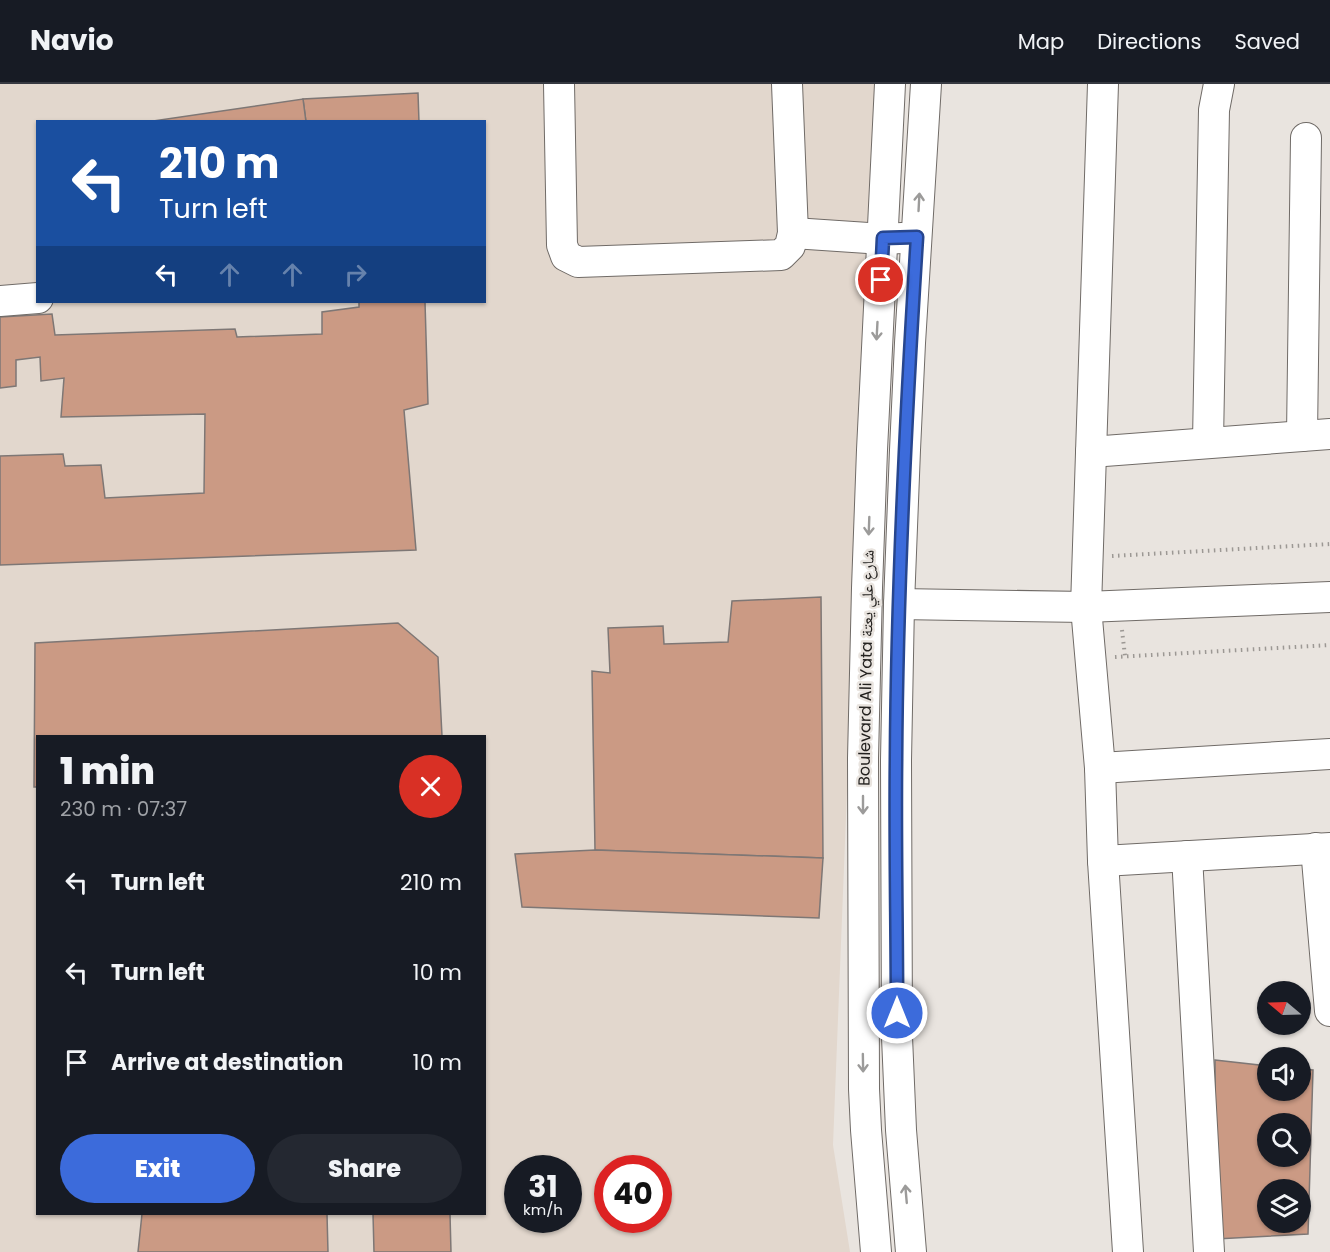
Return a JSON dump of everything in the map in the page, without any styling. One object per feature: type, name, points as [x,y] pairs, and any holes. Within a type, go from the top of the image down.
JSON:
[{"type":"street","points":[[559,84],[562,245],[566,256],[578,262],[780,255],[790,246],[793,234],[787,84]]},
{"type":"street","name":"Boulevard Ali Yata شارع علي يعتة","points":[[876,1252],[864,1089],[863,758],[872,450],[890,84]]},
{"type":"street","name":"Boulevard Ali Yata شارع علي يعتة","points":[[911,1252],[901,1130],[897,1037],[896,760],[899,604],[910,343],[926,84]]},
{"type":"street","points":[[1103,84],[1086,607],[1100,768],[1103,861],[1128,1252]]},
{"type":"street","points":[[1208,442],[1214,110],[1220,84]]},
{"type":"street","points":[[1091,452],[1316,435],[1306,138]]},
{"type":"street","points":[[793,234],[883,238],[917,237]]},
{"type":"street","points":[[0,301],[36,298]]},
{"type":"street","points":[[899,604],[1086,607],[1330,597]]},
{"type":"street","points":[[1100,768],[1330,754]]},
{"type":"street","points":[[1103,861],[1323,848],[1330,1011]]},
{"type":"street","points":[[1187,856],[1209,1252]]},
{"type":"path","points":[[1088,558],[1330,544]]},
{"type":"path","points":[[1090,659],[1330,645]]},
{"type":"shaded area","points":[[0,84],[875,84],[833,1145],[850,1252],[0,1252]]},
{"type":"building","points":[[418,93],[419,120],[306,120],[303,99]]},
{"type":"building","points":[[303,99],[306,120],[160,120]]},
{"type":"building","points":[[359,303],[425,303],[428,404],[404,410],[416,550],[0,565],[0,456],[63,454],[65,466],[101,465],[105,498],[204,493],[205,414],[61,417],[64,378],[41,381],[40,357],[16,360],[16,386],[0,388],[0,317],[52,314],[55,335],[235,329],[237,337],[322,334],[322,312],[359,307]]},
{"type":"building","points":[[821,597],[823,858],[595,850],[592,671],[610,673],[608,628],[663,626],[664,644],[728,642],[732,601]]},
{"type":"building","points":[[398,623],[438,657],[442,735],[36,735],[36,787],[34,787],[35,643]]},
{"type":"building","points":[[595,850],[823,858],[819,918],[522,907],[515,854]]},
{"type":"building","points":[[1215,1060],[1257,1065],[1257,1101],[1311,1101],[1311,1070],[1313,1070],[1311,1136],[1311,1113],[1257,1113],[1257,1167],[1310,1167],[1310,1179],[1257,1179],[1257,1233],[1308,1234],[1216,1239]]},
{"type":"building","points":[[142,1215],[327,1215],[328,1252],[138,1252]]},
{"type":"building","points":[[373,1215],[450,1215],[451,1252],[374,1252]]},
{"type":"route","points":[[881,280],[883,238],[917,237],[899,604],[896,760],[897,1013]]}]
